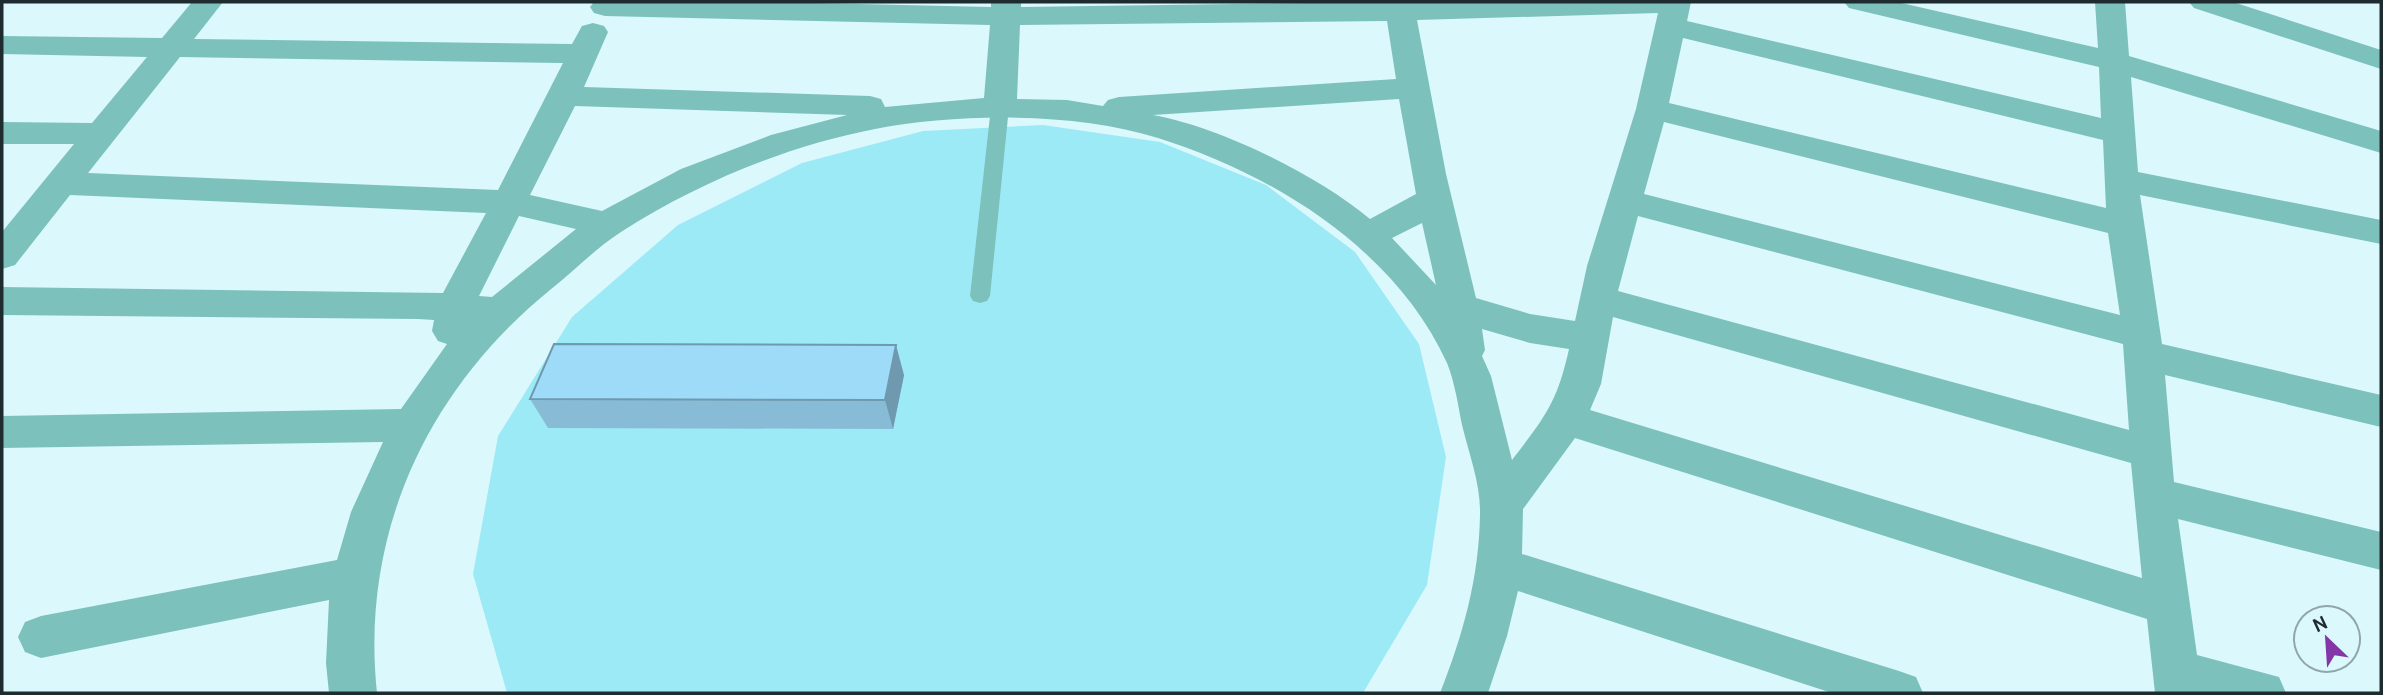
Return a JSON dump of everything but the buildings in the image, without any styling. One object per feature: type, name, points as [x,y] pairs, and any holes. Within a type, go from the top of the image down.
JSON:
[{"type":"street","points":[[8,242],[60,183],[208,2]]},
{"type":"street","points":[[1859,2],[2112,61],[2381,142]]},
{"type":"street","points":[[2204,2],[2381,60]]},
{"type":"street","points":[[444,375],[455,306],[564,96],[606,4],[1005,9],[1400,7],[1674,10],[2119,133]]},
{"type":"street","points":[[2117,6],[2112,61],[2125,226],[2143,345],[2154,495],[2178,682],[2262,693]]},
{"type":"street","points":[[1400,7],[1412,88],[1434,199],[1461,307],[1468,366],[1502,505],[1500,566],[1485,639],[1464,693]]},
{"type":"street","points":[[1000,107],[1005,9]]},
{"type":"street","points":[[1502,505],[1566,419],[1581,384],[1605,267],[1652,109],[1674,10]]},
{"type":"street","points":[[2,45],[582,54]]},
{"type":"street","points":[[564,96],[949,109],[1000,107],[1064,110],[1412,88]]},
{"type":"street","points":[[353,693],[348,663],[354,576],[376,497],[411,425],[444,375],[500,311],[607,224],[689,178],[775,144],[861,121],[949,109]]},
{"type":"street","points":[[1652,109],[2125,226]]},
{"type":"street","points":[[1064,110],[1148,124],[1228,149],[1302,186],[1368,234],[1424,294],[1468,366]]},
{"type":"street","points":[[2,133],[99,134]]},
{"type":"street","points":[[2123,180],[2381,232]]},
{"type":"street","points":[[60,183],[510,202],[607,224]]},
{"type":"street","points":[[1368,234],[1408,216],[1434,199]]},
{"type":"street","points":[[1626,201],[2381,411]]},
{"type":"street","points":[[1424,294],[1525,329],[1590,337]]},
{"type":"street","points":[[1598,299],[2150,453]]},
{"type":"street","points":[[2,301],[455,306],[500,311]]},
{"type":"street","points":[[1566,419],[2169,606]]},
{"type":"street","points":[[2,432],[411,425]]},
{"type":"street","points":[[2154,495],[2381,551]]},
{"type":"street","points":[[1500,566],[1899,693]]},
{"type":"street","points":[[41,637],[354,576]]},
{"type":"lane","points":[[980,296],[1000,107]]},
{"type":"shaded area","points":[[1043,125],[1160,142],[1266,185],[1355,252],[1419,344],[1446,457],[1427,585],[1363,693],[507,693],[473,574],[498,436],[572,317],[678,225],[802,163],[923,131]]}]
